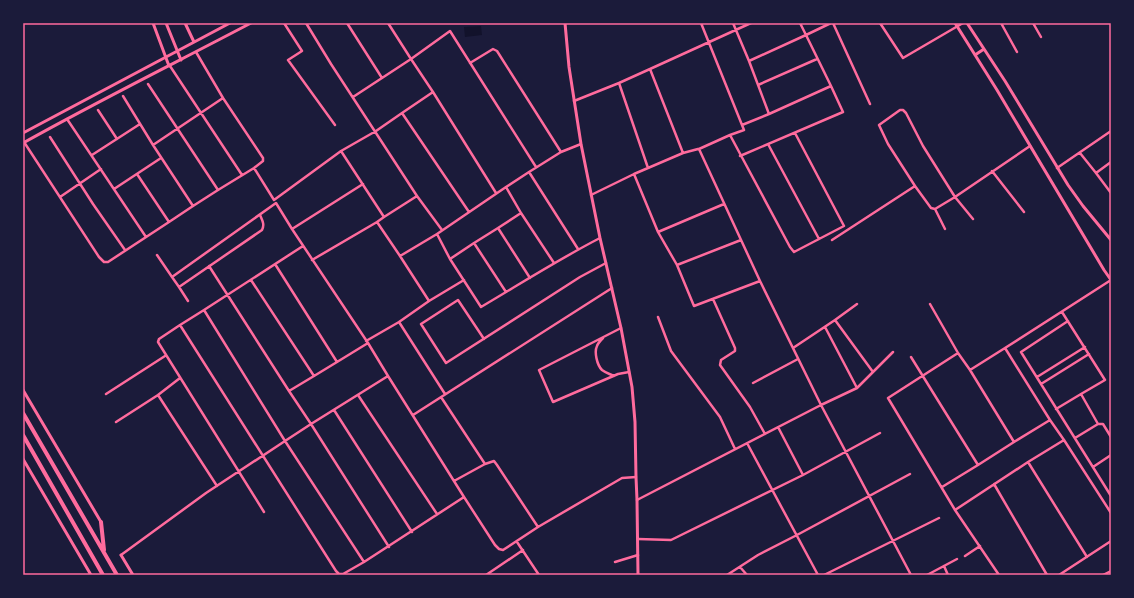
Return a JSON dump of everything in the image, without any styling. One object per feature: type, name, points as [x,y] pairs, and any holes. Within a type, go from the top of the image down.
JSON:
[{"type":"highway","points":[[23,413],[117,575]]},
{"type":"highway","points":[[23,435],[103,575]]},
{"type":"highway","points":[[101,522],[104,552]]},
{"type":"street","points":[[153,23],[165,57],[170,66],[242,175]]},
{"type":"street","points":[[166,23],[181,60]]},
{"type":"street","points":[[185,23],[194,42]]},
{"type":"street","points":[[23,133],[230,23]]},
{"type":"street","points":[[196,52],[222,98],[263,158],[263,161],[108,262],[104,262],[99,257],[24,143],[118,91],[170,66],[196,52],[251,23]]},
{"type":"street","points":[[284,23],[302,51],[288,60],[335,125]]},
{"type":"street","points":[[306,23],[417,196],[442,230]]},
{"type":"street","points":[[347,23],[382,78]]},
{"type":"street","points":[[388,23],[496,193]]},
{"type":"street","points":[[565,23],[569,67],[581,144],[600,238],[621,328],[632,387],[635,422],[638,575]]},
{"type":"street","points":[[591,195],[634,174],[683,153],[699,149],[744,130],[701,23]]},
{"type":"street","points":[[733,23],[769,114]]},
{"type":"street","points":[[574,102],[751,23]]},
{"type":"street","points":[[740,156],[843,112],[800,23]]},
{"type":"street","points":[[749,61],[832,23],[870,104]]},
{"type":"street","points":[[880,23],[903,58],[956,25],[963,23]]},
{"type":"street","points":[[967,23],[1005,81],[1057,168],[1083,206],[1111,239]]},
{"type":"street","points":[[1001,23],[1017,52]]},
{"type":"street","points":[[1033,23],[1041,38]]},
{"type":"street","points":[[956,25],[997,90],[1111,280],[970,370]]},
{"type":"street","points":[[353,97],[450,32],[536,167]]},
{"type":"street","points":[[470,63],[493,49],[497,51],[561,152]]},
{"type":"street","points":[[975,55],[984,49]]},
{"type":"street","points":[[758,85],[817,58]]},
{"type":"street","points":[[650,69],[683,153]]},
{"type":"street","points":[[619,83],[648,168]]},
{"type":"street","points":[[148,84],[218,190]]},
{"type":"street","points":[[742,125],[831,86]]},
{"type":"street","points":[[172,277],[260,215],[341,151],[376,131],[433,92]]},
{"type":"street","points":[[123,96],[161,158],[193,206]]},
{"type":"street","points":[[153,145],[222,98]]},
{"type":"street","points":[[98,110],[117,139]]},
{"type":"street","points":[[945,229],[935,209],[930,208],[888,144],[879,125],[900,110],[903,110],[906,113],[923,146],[955,197],[973,219]]},
{"type":"street","points":[[402,113],[469,212]]},
{"type":"street","points":[[67,119],[146,237]]},
{"type":"street","points":[[92,155],[140,124]]},
{"type":"street","points":[[1057,168],[1111,131]]},
{"type":"street","points":[[730,135],[740,156],[794,252],[844,226],[795,133]]},
{"type":"street","points":[[50,137],[125,250]]},
{"type":"street","points":[[400,256],[437,234],[536,167],[561,152],[581,144]]},
{"type":"street","points":[[768,144],[819,239]]},
{"type":"street","points":[[935,209],[1030,146]]},
{"type":"street","points":[[699,149],[798,359],[911,575]]},
{"type":"street","points":[[341,151],[384,217]]},
{"type":"street","points":[[1080,153],[1111,193]]},
{"type":"street","points":[[114,189],[161,158]]},
{"type":"street","points":[[1096,173],[1111,162]]},
{"type":"street","points":[[254,168],[312,260],[367,342],[464,497],[499,549],[503,550],[517,542],[538,527],[622,478],[636,477]]},
{"type":"street","points":[[60,197],[101,169]]},
{"type":"street","points":[[992,171],[1024,212]]},
{"type":"street","points":[[529,172],[578,249]]},
{"type":"street","points":[[137,174],[169,222]]},
{"type":"street","points":[[634,174],[658,232],[677,265],[694,306],[760,281]]},
{"type":"street","points":[[292,229],[363,184]]},
{"type":"street","points":[[832,240],[915,186]]},
{"type":"street","points":[[506,187],[520,213],[554,263]]},
{"type":"street","points":[[312,260],[378,222],[417,196]]},
{"type":"street","points":[[658,232],[724,204]]},
{"type":"street","points":[[450,259],[520,213]]},
{"type":"street","points":[[179,287],[262,230],[264,224],[260,215]]},
{"type":"street","points":[[378,222],[429,301]]},
{"type":"street","points":[[498,228],[530,278]]},
{"type":"street","points":[[437,234],[450,259],[481,307],[578,249],[600,238]]},
{"type":"street","points":[[677,265],[741,240]]},
{"type":"street","points":[[474,243],[506,292]]},
{"type":"street","points":[[264,512],[165,356],[158,342],[159,339],[180,325],[303,246]]},
{"type":"street","points":[[157,255],[188,301]]},
{"type":"street","points":[[484,339],[458,300],[420,324],[446,363],[606,263]]},
{"type":"street","points":[[275,264],[337,362]]},
{"type":"street","points":[[209,266],[389,546]]},
{"type":"street","points":[[250,280],[314,376]]},
{"type":"street","points":[[289,391],[337,362],[429,301],[464,280]]},
{"type":"street","points":[[413,415],[612,288]]},
{"type":"street","points":[[713,299],[735,348],[733,353],[721,360],[720,365],[750,407],[765,434]]},
{"type":"street","points":[[793,348],[857,304]]},
{"type":"street","points":[[930,304],[958,353],[1014,442]]},
{"type":"street","points":[[204,310],[285,441],[364,562]]},
{"type":"street","points":[[1056,409],[1104,380],[1062,312]]},
{"type":"street","points":[[658,317],[671,351],[720,417],[735,449]]},
{"type":"street","points":[[835,320],[873,372]]},
{"type":"street","points":[[1068,321],[1020,352],[1111,496]]},
{"type":"street","points":[[399,322],[445,394]]},
{"type":"street","points":[[180,325],[336,572],[339,574],[344,574],[364,562],[464,497]]},
{"type":"street","points":[[825,327],[857,388]]},
{"type":"street","points":[[621,328],[540,370],[553,402],[615,376],[629,372]]},
{"type":"street","points":[[604,336],[597,346],[596,354],[598,362],[602,370],[607,374],[615,376]]},
{"type":"street","points":[[1037,377],[1084,347]]},
{"type":"street","points":[[1005,348],[1111,513]]},
{"type":"street","points":[[637,500],[857,388],[893,352]]},
{"type":"street","points":[[958,353],[888,398],[955,510],[999,575]]},
{"type":"street","points":[[1041,384],[1089,354]]},
{"type":"street","points":[[106,394],[165,356]]},
{"type":"street","points":[[911,358],[978,465]]},
{"type":"street","points":[[753,383],[798,359]]},
{"type":"street","points":[[133,575],[120,555],[206,493],[311,424],[388,376]]},
{"type":"street","points":[[116,422],[180,378]]},
{"type":"street","points":[[23,390],[101,522]]},
{"type":"street","points":[[158,394],[217,486]]},
{"type":"street","points":[[358,394],[437,514]]},
{"type":"street","points":[[1081,394],[1098,424]]},
{"type":"street","points":[[441,396],[485,464]]},
{"type":"street","points":[[334,410],[412,532]]},
{"type":"street","points":[[942,487],[1050,420]]},
{"type":"street","points":[[1075,438],[1098,424],[1103,424],[1111,437]]},
{"type":"street","points":[[778,427],[803,475]]},
{"type":"street","points":[[638,539],[671,540],[803,475],[880,433]]},
{"type":"street","points":[[955,510],[1064,440]]},
{"type":"street","points":[[747,443],[818,575]]},
{"type":"street","points":[[1093,467],[1111,455]]},
{"type":"street","points":[[23,459],[91,575]]},
{"type":"street","points":[[454,481],[485,464],[494,461],[538,527]]},
{"type":"street","points":[[1028,462],[1087,557]]},
{"type":"street","points":[[727,575],[758,555],[910,474]]},
{"type":"street","points":[[994,484],[1047,575]]},
{"type":"street","points":[[824,575],[939,518]]},
{"type":"street","points":[[517,542],[539,575]]},
{"type":"street","points":[[1059,575],[1111,542]]},
{"type":"street","points":[[965,556],[980,546]]},
{"type":"street","points":[[486,575],[523,550]]},
{"type":"street","points":[[615,562],[638,555]]},
{"type":"street","points":[[927,575],[957,559]]},
{"type":"street","points":[[944,566],[948,575]]},
{"type":"street","points":[[740,567],[747,575]]},
{"type":"street","points":[[1103,575],[1111,571]]},
{"type":"shaded area","points":[[481,26],[482,35],[465,37],[464,27]]}]
